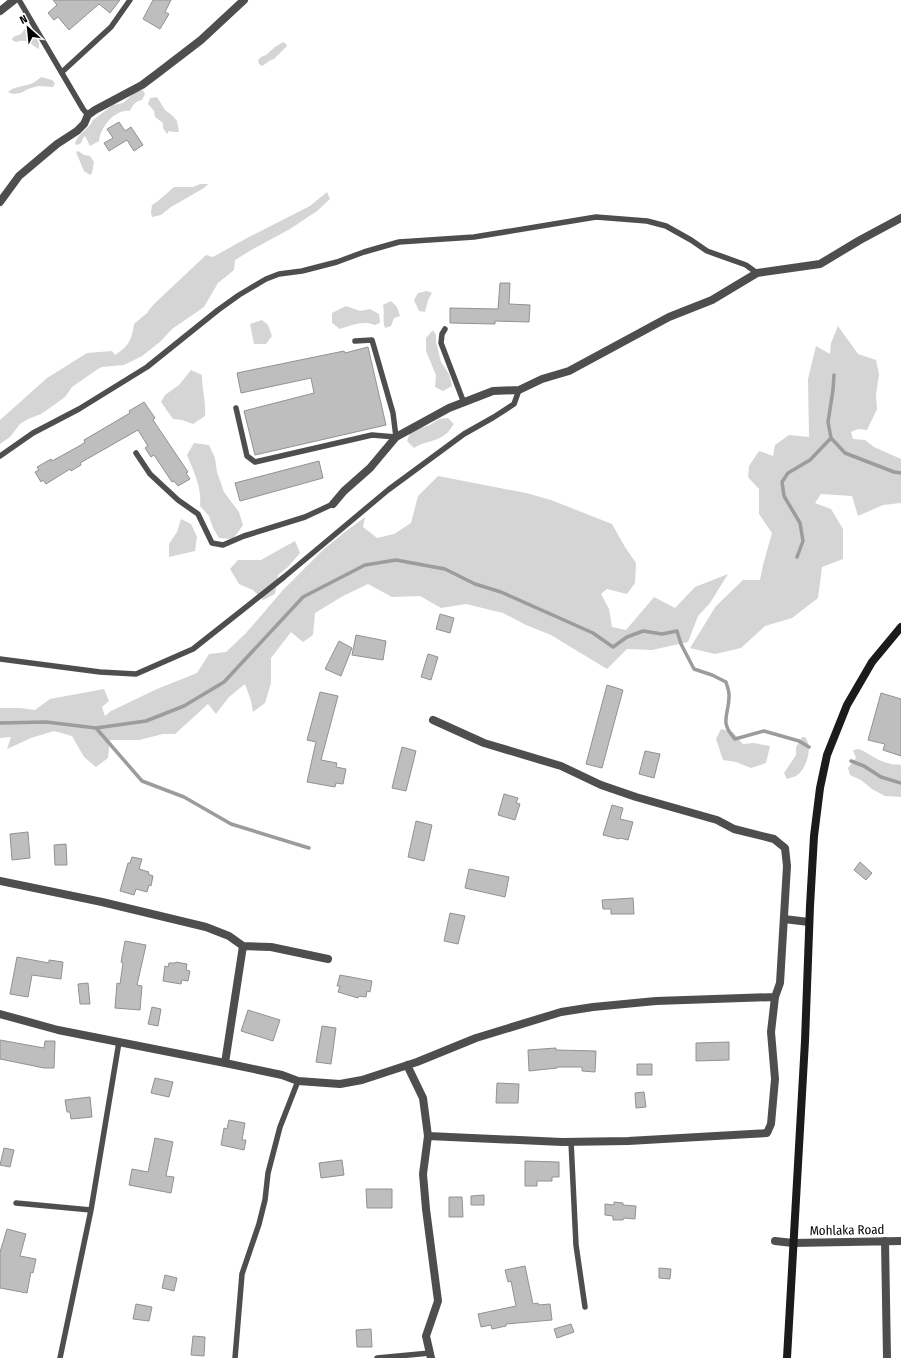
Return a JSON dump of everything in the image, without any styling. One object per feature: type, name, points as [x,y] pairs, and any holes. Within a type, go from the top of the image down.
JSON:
[{"type":"main road","points":[[787,1358],[805,1041],[809,922],[814,836],[820,788],[827,755],[847,705],[872,662],[901,627]]},
{"type":"street","points":[[0,11],[14,0]]},
{"type":"street","points":[[0,202],[19,176],[57,144],[77,131],[84,124],[88,116],[95,110],[142,85],[201,40],[244,0]]},
{"type":"street","points":[[333,504],[344,491],[370,468],[396,437],[449,408],[493,391],[519,390],[569,371],[669,317],[712,300],[757,273],[820,264],[901,218]]},
{"type":"street","points":[[428,1136],[570,1141],[628,1141],[767,1133],[771,1124],[774,1079],[771,1032],[775,997],[780,983],[786,860],[784,848],[774,839],[734,829],[716,820],[636,797],[602,785],[561,766],[484,743],[433,720]]},
{"type":"street","points":[[0,881],[102,902],[206,927],[228,936],[243,946],[271,947],[328,959]]},
{"type":"street","points":[[784,919],[809,922]]},
{"type":"street","points":[[225,1063],[243,946]]},
{"type":"street","points":[[0,1014],[58,1030],[282,1075],[298,1081],[340,1084],[362,1080],[407,1065],[476,1038],[561,1012],[593,1007],[656,1001],[775,997]]},
{"type":"street","points":[[407,1065],[423,1098],[428,1136],[423,1174],[438,1301],[426,1336],[431,1356]]},
{"type":"street","name":"Mohlaka Road","points":[[775,1241],[793,1243],[901,1241]]},
{"type":"street","points":[[885,1241],[887,1358]]},
{"type":"lane","points":[[19,0],[88,116]]},
{"type":"lane","points":[[62,72],[111,27],[130,0]]},
{"type":"lane","points":[[0,456],[33,433],[79,409],[147,367],[218,310],[239,295],[266,279],[279,274],[302,271],[337,262],[364,252],[399,242],[474,237],[596,217],[616,218],[647,221],[666,226],[707,251],[746,265],[757,273]]},
{"type":"lane","points":[[445,329],[442,334],[441,343],[464,403]]},
{"type":"lane","points":[[236,408],[247,456],[255,462],[372,435],[396,437],[393,413],[372,340],[355,341]]},
{"type":"lane","points":[[0,659],[100,672],[136,674],[193,649],[284,577],[388,490],[464,434],[514,404],[519,390]]},
{"type":"lane","points":[[136,453],[150,474],[178,500],[198,514],[212,543],[223,545],[244,536],[305,517],[333,504]]},
{"type":"lane","points":[[60,1358],[91,1210],[119,1042]]},
{"type":"lane","points":[[235,1358],[242,1274],[259,1224],[265,1200],[268,1173],[280,1127],[298,1081]]},
{"type":"lane","points":[[570,1141],[576,1246],[585,1306]]},
{"type":"lane","points":[[16,1203],[91,1210]]},
{"type":"lane","points":[[377,1358],[431,1356]]},
{"type":"shaded area","points":[[27,26],[30,26],[39,43],[39,49],[27,41],[16,42],[12,40],[13,37],[21,34]]},
{"type":"shaded area","points":[[283,42],[287,46],[274,59],[262,66],[259,64],[258,60],[261,57]]},
{"type":"shaded area","points":[[41,77],[52,80],[55,83],[53,87],[38,86],[21,93],[13,94],[8,92],[14,88],[33,83]]},
{"type":"shaded area","points":[[143,90],[145,94],[142,100],[134,104],[130,111],[119,113],[106,124],[100,135],[99,141],[90,146],[85,136],[81,143],[77,145],[75,144],[78,137],[93,120],[113,105],[123,103],[136,91]]},
{"type":"shaded area","points":[[157,97],[165,110],[177,121],[179,132],[169,131],[167,134],[163,128],[163,123],[155,117],[154,111],[148,104],[150,98]]},
{"type":"shaded area","points":[[78,151],[84,155],[90,156],[94,162],[92,173],[90,175],[84,171],[76,152]]},
{"type":"shaded area","points":[[200,184],[208,184],[161,215],[152,217],[152,205],[174,187],[193,187]]},
{"type":"shaded area","points":[[327,192],[330,199],[317,211],[290,229],[235,260],[234,270],[218,283],[204,307],[172,329],[160,342],[142,356],[124,365],[102,367],[98,369],[72,387],[65,397],[54,405],[41,414],[20,424],[10,437],[0,444],[0,420],[47,378],[87,353],[112,351],[115,355],[119,352],[129,342],[134,324],[206,255],[213,257],[310,206]]},
{"type":"shaded area","points":[[427,291],[432,293],[428,300],[425,312],[419,311],[414,300],[418,293]]},
{"type":"shaded area","points":[[391,301],[397,307],[400,316],[394,318],[391,326],[385,328],[383,305]]},
{"type":"shaded area","points":[[346,306],[360,311],[370,309],[379,314],[380,323],[375,325],[366,323],[358,324],[340,329],[332,323],[332,313]]},
{"type":"shaded area","points":[[262,320],[268,325],[272,336],[266,344],[254,344],[250,324]]},
{"type":"shaded area","points":[[838,326],[858,354],[876,360],[879,374],[876,395],[877,409],[867,430],[858,429],[851,432],[853,439],[865,440],[874,447],[901,459],[901,503],[883,505],[858,516],[852,496],[821,494],[815,503],[831,509],[843,529],[843,559],[822,567],[818,598],[792,618],[765,626],[741,648],[715,654],[690,648],[716,606],[743,580],[760,580],[772,533],[759,514],[759,489],[748,477],[749,466],[759,451],[773,456],[775,445],[789,435],[809,437],[808,379],[816,346],[830,354],[831,343]]},
{"type":"shaded area","points":[[433,330],[436,335],[436,342],[441,362],[449,374],[452,386],[443,391],[435,387],[436,375],[426,351],[426,338]]},
{"type":"shaded area","points":[[191,370],[202,375],[205,411],[205,416],[193,424],[182,420],[173,419],[161,402],[165,395],[179,385]]},
{"type":"shaded area","points":[[448,418],[454,424],[442,437],[414,448],[407,441],[410,433],[417,429],[430,425],[439,419]]},
{"type":"shaded area","points":[[194,443],[209,445],[215,458],[217,472],[224,492],[239,512],[243,525],[233,539],[219,538],[213,528],[209,516],[200,506],[199,486],[187,455]]},
{"type":"shaded area","points":[[438,476],[526,493],[551,500],[612,524],[636,563],[635,583],[627,594],[607,589],[601,594],[609,609],[612,627],[626,630],[654,597],[675,608],[695,587],[728,574],[710,603],[698,616],[688,642],[652,650],[627,649],[607,669],[551,635],[526,625],[503,613],[466,604],[441,608],[420,596],[392,597],[368,584],[343,596],[315,613],[313,635],[303,642],[291,632],[271,658],[271,683],[265,703],[253,712],[245,684],[229,697],[216,714],[208,704],[175,734],[163,734],[139,740],[110,740],[108,758],[96,767],[84,757],[72,736],[54,731],[31,738],[7,749],[11,737],[0,738],[0,708],[35,710],[50,699],[104,689],[109,701],[102,707],[105,716],[111,711],[157,689],[197,673],[209,654],[226,652],[246,633],[283,590],[324,549],[365,517],[363,527],[377,538],[394,534],[411,523],[418,496]]},
{"type":"shaded area","points":[[181,519],[191,524],[197,537],[195,551],[169,557],[169,544],[177,532]]},
{"type":"shaded area","points":[[295,541],[300,553],[288,567],[278,575],[275,594],[263,600],[253,590],[239,584],[230,569],[238,560],[261,560]]},
{"type":"shaded area","points":[[721,729],[733,732],[743,744],[754,743],[770,746],[766,763],[751,768],[736,762],[723,760],[716,739]]},
{"type":"shaded area","points":[[802,737],[805,737],[809,746],[808,758],[800,773],[787,779],[784,773],[796,755],[796,747]]},
{"type":"shaded area","points":[[859,749],[884,762],[901,765],[901,797],[885,796],[872,789],[861,780],[850,775],[848,768],[856,758],[853,750]]},
{"type":"building","points":[[53,0],[120,0],[110,13],[99,4],[69,30],[58,17],[54,20],[48,13],[57,5]]},
{"type":"building","points":[[153,0],[171,0],[165,12],[169,14],[160,29],[143,19]]},
{"type":"building","points":[[119,122],[125,131],[131,127],[143,145],[134,151],[127,140],[109,151],[104,143],[113,138],[107,129]]},
{"type":"building","points":[[500,283],[510,283],[509,304],[530,305],[529,322],[495,321],[495,324],[450,323],[450,308],[498,309]]},
{"type":"building","points":[[368,347],[386,425],[255,455],[244,411],[314,393],[311,378],[241,393],[237,373],[344,351],[345,353]]},
{"type":"building","points":[[144,402],[155,418],[153,420],[188,472],[186,473],[190,479],[178,486],[174,481],[172,482],[154,455],[151,457],[145,448],[148,446],[138,430],[80,463],[81,465],[71,471],[70,469],[46,484],[43,480],[41,482],[35,472],[39,470],[37,467],[51,459],[52,461],[81,445],[85,442],[84,440],[130,413],[129,411]]},
{"type":"building","points":[[319,461],[323,478],[240,501],[235,483]]},
{"type":"building","points":[[440,614],[454,618],[450,633],[436,629]]},
{"type":"building","points":[[356,635],[386,641],[383,660],[352,655]]},
{"type":"building","points":[[339,641],[352,648],[341,676],[325,669]]},
{"type":"building","points":[[428,654],[438,657],[431,680],[421,677]]},
{"type":"building","points":[[607,685],[623,690],[602,768],[586,764]]},
{"type":"building","points":[[320,692],[338,696],[321,760],[337,763],[336,767],[346,769],[343,784],[336,783],[335,787],[307,782],[316,742],[307,740]]},
{"type":"building","points":[[881,693],[901,699],[901,756],[883,750],[885,744],[868,740]]},
{"type":"building","points":[[402,747],[416,751],[406,791],[392,788]]},
{"type":"building","points":[[645,751],[660,754],[654,778],[639,774]]},
{"type":"building","points":[[504,794],[518,798],[516,803],[520,804],[515,820],[498,815]]},
{"type":"building","points":[[612,805],[623,808],[620,819],[633,822],[628,840],[603,835]]},
{"type":"building","points":[[416,821],[432,825],[424,861],[408,857]]},
{"type":"building","points":[[28,832],[30,858],[12,860],[10,834]]},
{"type":"building","points":[[66,844],[67,865],[55,865],[54,845]]},
{"type":"building","points":[[132,857],[142,859],[139,869],[149,872],[148,874],[153,876],[151,886],[149,885],[147,892],[136,889],[134,895],[120,891],[128,863],[130,863]]},
{"type":"building","points":[[860,862],[872,873],[866,880],[854,870]]},
{"type":"building","points":[[469,869],[509,877],[505,897],[465,888]]},
{"type":"building","points":[[633,898],[634,914],[611,914],[611,909],[603,909],[602,900]]},
{"type":"building","points":[[450,913],[465,916],[458,944],[444,941]]},
{"type":"building","points":[[125,941],[146,945],[137,985],[142,986],[140,1010],[115,1008],[117,983],[120,984],[123,963],[121,962]]},
{"type":"building","points":[[17,957],[49,963],[49,960],[63,962],[61,979],[32,975],[28,997],[10,994]]},
{"type":"building","points":[[176,962],[187,964],[186,970],[190,971],[188,981],[182,980],[181,984],[163,981],[165,966],[168,967],[169,963]]},
{"type":"building","points":[[340,975],[372,981],[370,992],[367,991],[366,997],[359,996],[358,998],[338,992],[340,986],[337,986]]},
{"type":"building","points":[[88,983],[90,1004],[80,1004],[78,984]]},
{"type":"building","points":[[152,1007],[161,1009],[158,1026],[148,1024]]},
{"type":"building","points":[[248,1010],[280,1020],[273,1041],[241,1031]]},
{"type":"building","points":[[322,1026],[336,1028],[331,1064],[316,1062]]},
{"type":"building","points":[[0,1040],[44,1048],[45,1041],[55,1041],[54,1068],[44,1068],[0,1059]]},
{"type":"building","points":[[729,1042],[729,1060],[696,1061],[696,1043]]},
{"type":"building","points":[[556,1048],[556,1050],[596,1051],[595,1072],[582,1071],[582,1067],[557,1067],[529,1071],[528,1050]]},
{"type":"building","points":[[637,1064],[652,1064],[652,1075],[637,1075]]},
{"type":"building","points":[[155,1078],[173,1082],[169,1097],[151,1093]]},
{"type":"building","points":[[497,1083],[519,1084],[518,1103],[496,1103]]},
{"type":"building","points":[[644,1092],[646,1107],[636,1108],[635,1093]]},
{"type":"building","points":[[90,1097],[92,1117],[71,1119],[70,1112],[67,1112],[65,1100]]},
{"type":"building","points":[[229,1120],[245,1123],[242,1140],[246,1140],[244,1150],[221,1145],[224,1128],[227,1129]]},
{"type":"building","points":[[155,1138],[173,1142],[166,1176],[174,1177],[171,1193],[129,1185],[132,1169],[148,1172]]},
{"type":"building","points":[[4,1148],[14,1150],[10,1167],[0,1165]]},
{"type":"building","points":[[342,1160],[344,1175],[321,1178],[319,1163]]},
{"type":"building","points":[[525,1161],[559,1162],[559,1177],[552,1177],[552,1181],[537,1181],[537,1186],[525,1186]]},
{"type":"building","points":[[366,1189],[392,1189],[392,1208],[367,1208]]},
{"type":"building","points":[[484,1195],[484,1205],[471,1205],[471,1196]]},
{"type":"building","points":[[449,1197],[462,1197],[463,1217],[449,1217]]},
{"type":"building","points":[[614,1202],[623,1203],[623,1205],[636,1206],[635,1219],[624,1218],[623,1220],[613,1220],[613,1216],[605,1215],[605,1204],[614,1205]]},
{"type":"building","points":[[7,1229],[26,1234],[20,1256],[36,1259],[33,1273],[31,1272],[27,1293],[0,1288],[0,1252]]},
{"type":"building","points":[[525,1266],[533,1304],[550,1304],[552,1320],[506,1324],[506,1326],[492,1329],[491,1325],[481,1327],[478,1314],[516,1306],[511,1281],[508,1282],[505,1270]]},
{"type":"building","points":[[659,1268],[671,1269],[670,1279],[659,1278]]},
{"type":"building","points":[[165,1275],[177,1278],[174,1291],[162,1288]]},
{"type":"building","points":[[136,1304],[152,1307],[149,1321],[133,1319]]},
{"type":"building","points":[[571,1324],[574,1332],[557,1338],[554,1329]]},
{"type":"building","points":[[371,1329],[372,1347],[357,1347],[356,1330]]},
{"type":"building","points":[[193,1336],[205,1337],[204,1356],[191,1355]]},
{"type":"waterway","points":[[834,375],[828,422],[831,438],[845,453],[894,472],[901,473]]},
{"type":"waterway","points":[[797,557],[803,541],[800,523],[784,496],[782,482],[788,473],[810,460],[831,438]]},
{"type":"waterway","points":[[0,723],[46,722],[96,728],[146,721],[184,706],[224,682],[303,597],[365,565],[396,560],[445,569],[475,584],[501,592],[593,633],[613,647],[627,637],[643,631],[662,634],[677,631],[681,644],[694,669],[712,675],[726,682],[729,694],[726,722],[730,733],[735,739],[764,731],[799,741],[809,747]]},
{"type":"waterway","points":[[96,728],[142,781],[184,797],[231,824],[309,848]]},
{"type":"waterway","points":[[851,761],[864,766],[881,777],[901,783]]}]
